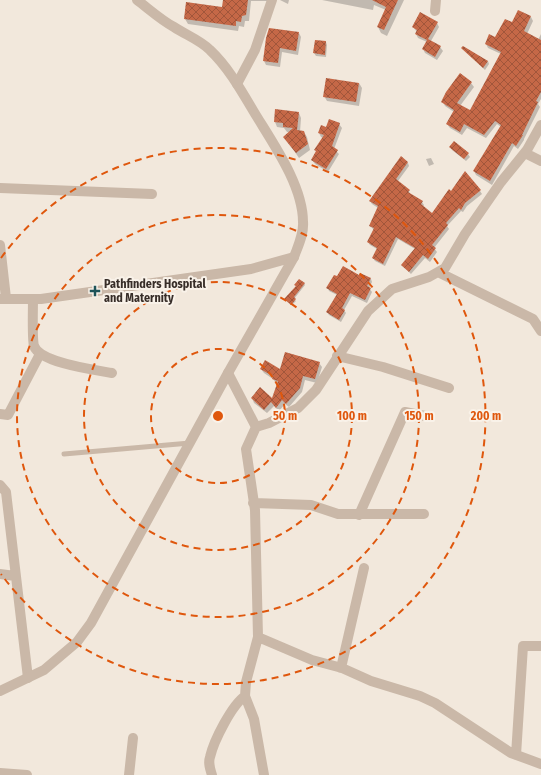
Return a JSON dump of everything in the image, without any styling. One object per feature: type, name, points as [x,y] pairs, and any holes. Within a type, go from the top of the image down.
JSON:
[{"type":"street","points":[[0,691],[44,670],[77,642],[91,623],[228,373],[294,257],[301,238],[304,222],[302,205],[297,190],[280,155],[237,84],[209,49],[192,37],[173,27],[137,0]]},
{"type":"street","points":[[237,84],[255,50],[272,0]]},
{"type":"street","points":[[434,11],[436,0]]},
{"type":"street","points":[[264,775],[254,719],[245,696],[246,682],[258,637],[253,503],[246,449],[256,427],[269,423],[298,408],[316,390],[368,311],[392,289],[429,277],[445,268],[465,234],[501,182],[525,153],[541,125]]},
{"type":"street","points":[[525,153],[541,161]]},
{"type":"street","points":[[0,188],[152,194]]},
{"type":"street","points":[[0,245],[3,299],[41,299],[251,269],[294,257]]},
{"type":"street","points":[[438,272],[533,320],[541,332]]},
{"type":"street","points":[[33,299],[34,346],[40,354],[68,365],[112,373]]},
{"type":"street","points":[[0,414],[8,415],[40,354]]},
{"type":"street","points":[[337,356],[383,367],[449,388]]},
{"type":"street","points":[[228,373],[256,427]]},
{"type":"street","points":[[360,515],[405,412],[425,416]]},
{"type":"street","points":[[0,485],[6,492],[28,678]]},
{"type":"street","points":[[253,503],[311,505],[338,514],[424,514]]},
{"type":"street","points":[[341,668],[364,568]]},
{"type":"street","points":[[0,574],[15,576]]},
{"type":"street","points":[[258,637],[312,660],[341,668],[371,681],[420,696],[435,703],[516,755],[541,764]]},
{"type":"street","points":[[516,755],[523,646],[541,646]]},
{"type":"street","points":[[212,775],[210,758],[218,735],[239,700],[245,696]]},
{"type":"street","points":[[129,775],[133,738]]},
{"type":"street","points":[[0,773],[27,775]]},
{"type":"lane","points":[[64,454],[191,443]]},
{"type":"building","points":[[223,0],[248,0],[246,15],[242,16],[241,22],[236,21],[236,26],[184,19],[186,2],[222,7]]},
{"type":"building","points":[[372,0],[398,0],[384,30],[377,27],[386,7]]},
{"type":"building","points":[[518,10],[531,16],[524,31],[541,40],[541,92],[523,135],[516,146],[512,143],[490,181],[473,171],[501,125],[495,121],[484,135],[464,124],[460,132],[446,124],[454,110],[441,102],[446,92],[460,73],[472,82],[457,103],[470,110],[501,52],[485,44],[489,34],[495,37],[505,19],[512,22]]},
{"type":"building","points":[[420,12],[438,22],[428,39],[441,46],[435,57],[422,49],[427,40],[415,34],[417,30],[412,27]]},
{"type":"building","points":[[269,28],[299,32],[296,51],[280,48],[278,63],[263,61]]},
{"type":"building","points":[[315,40],[326,41],[325,55],[313,53]]},
{"type":"building","points":[[463,46],[488,61],[483,68],[461,48]]},
{"type":"building","points":[[326,78],[359,83],[356,102],[323,97]]},
{"type":"building","points":[[275,109],[299,112],[297,130],[304,131],[308,144],[296,153],[283,137],[293,128],[283,127],[283,123],[274,122]]},
{"type":"building","points":[[329,119],[340,123],[332,146],[338,150],[326,169],[311,160],[316,151],[314,150],[324,135],[318,133],[321,125],[326,127]]},
{"type":"building","points":[[454,141],[469,153],[464,159],[449,147]]},
{"type":"building","points":[[401,156],[408,162],[396,179],[410,190],[408,192],[423,201],[421,204],[432,213],[449,189],[451,191],[465,171],[481,190],[465,203],[461,210],[459,208],[446,223],[448,225],[432,245],[436,248],[428,259],[423,255],[409,272],[401,265],[415,248],[396,237],[383,264],[372,258],[377,248],[367,242],[374,228],[369,226],[378,206],[369,201]]},
{"type":"building","points":[[343,266],[359,275],[360,273],[371,278],[367,286],[371,288],[365,300],[350,293],[342,308],[345,310],[339,320],[326,312],[337,294],[326,288],[334,275],[337,276]]},
{"type":"building","points":[[299,279],[305,283],[294,297],[296,299],[291,305],[284,299],[296,286],[294,285]]},
{"type":"building","points":[[285,352],[320,362],[315,379],[303,376],[300,388],[286,404],[282,400],[276,408],[271,402],[264,410],[251,398],[260,387],[272,398],[278,381],[272,379],[273,376],[260,369],[265,360],[280,369]]},
{"type":"place","name":"Pathfinders Hospital and Maternity","points":[[95,291]]}]
